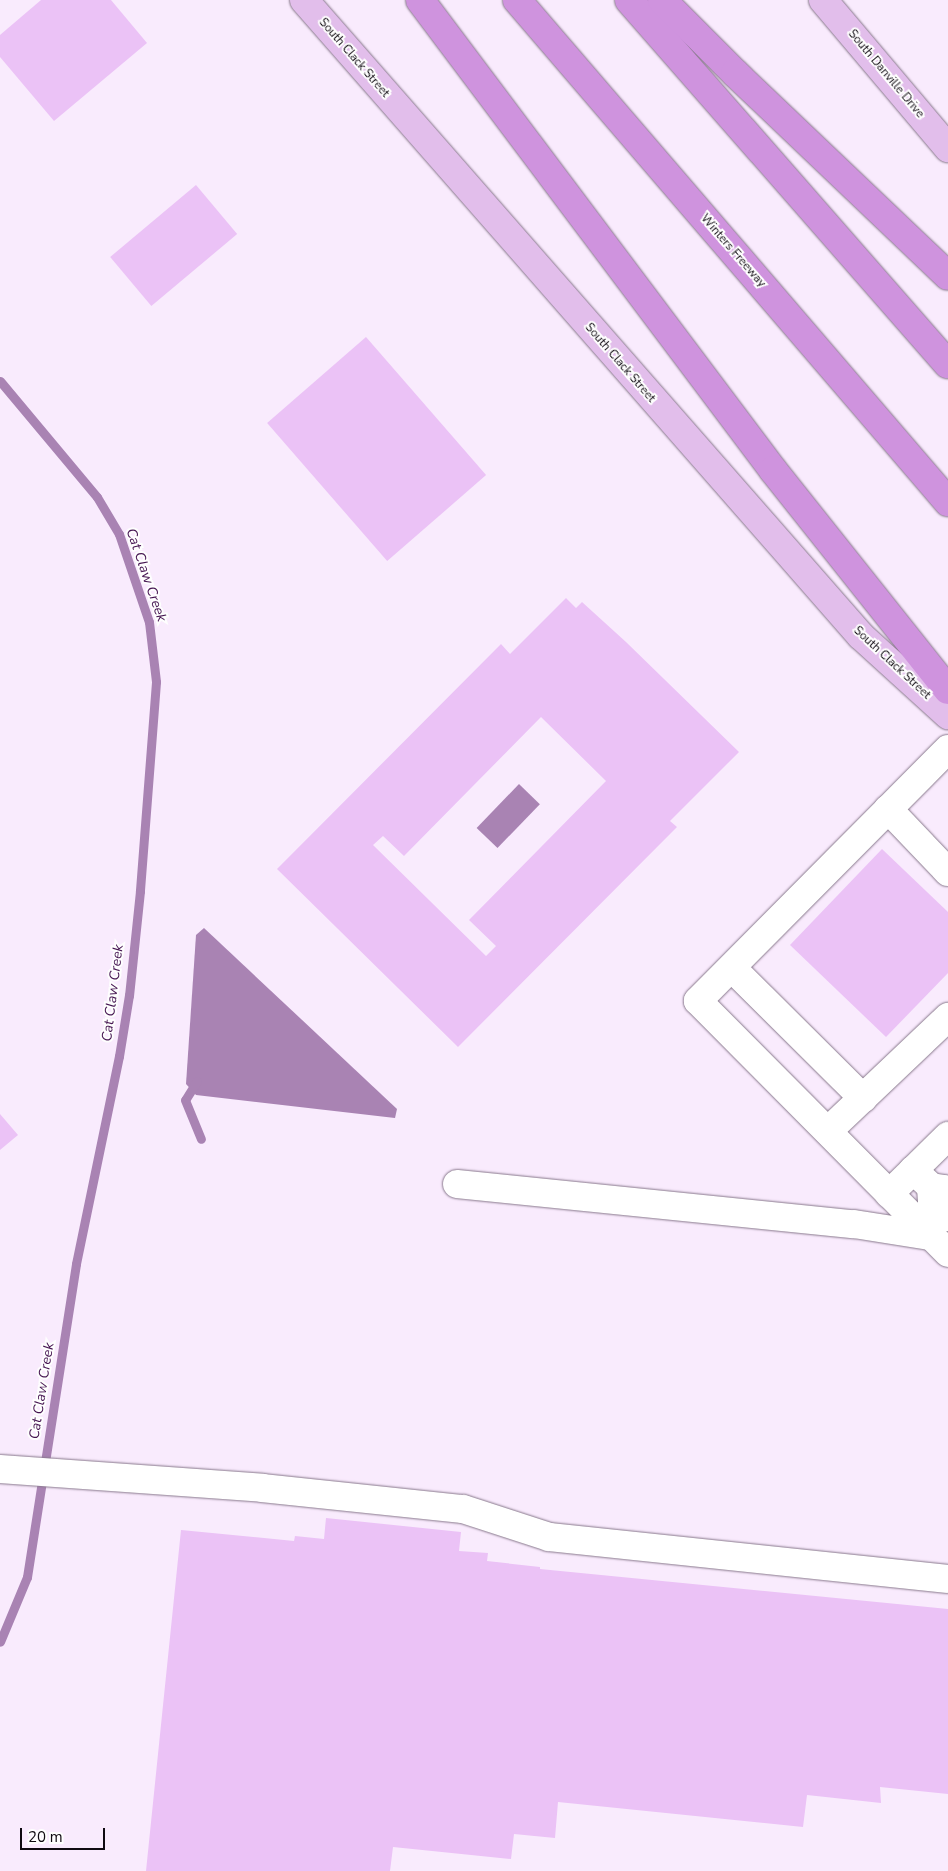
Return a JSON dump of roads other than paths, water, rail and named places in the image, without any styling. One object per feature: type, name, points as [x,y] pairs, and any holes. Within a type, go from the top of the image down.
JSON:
[{"type":"highway","points":[[420,0],[772,470],[948,690]]},
{"type":"highway","name":"Winters Freeway","points":[[517,0],[948,502]]},
{"type":"highway","points":[[629,0],[948,364]]},
{"type":"highway","points":[[662,0],[735,73],[948,276]]},
{"type":"main road","name":"South Clack Street","points":[[304,0],[861,636],[948,715]]},
{"type":"main road","name":"South Danville Drive","points":[[823,0],[948,148]]},
{"type":"lane","points":[[942,1235],[889,1194],[698,1002],[948,749]]},
{"type":"lane","points":[[888,809],[948,872]]},
{"type":"lane","points":[[732,968],[863,1098]]},
{"type":"lane","points":[[828,1131],[948,1016]]},
{"type":"lane","points":[[942,1235],[932,1201],[931,1183],[948,1136]]},
{"type":"lane","points":[[889,1194],[931,1183]]},
{"type":"lane","points":[[457,1184],[854,1224],[942,1235]]},
{"type":"lane","points":[[0,1469],[262,1488],[463,1509],[549,1537],[948,1579]]},
{"type":"waterway","name":"Cat Claw Creek","points":[[0,381],[97,497],[119,534],[149,622],[156,682],[140,891],[129,995],[119,1056],[76,1264],[27,1577],[0,1642]]},
{"type":"waterway","points":[[197,1081],[185,1100],[201,1139]]}]
